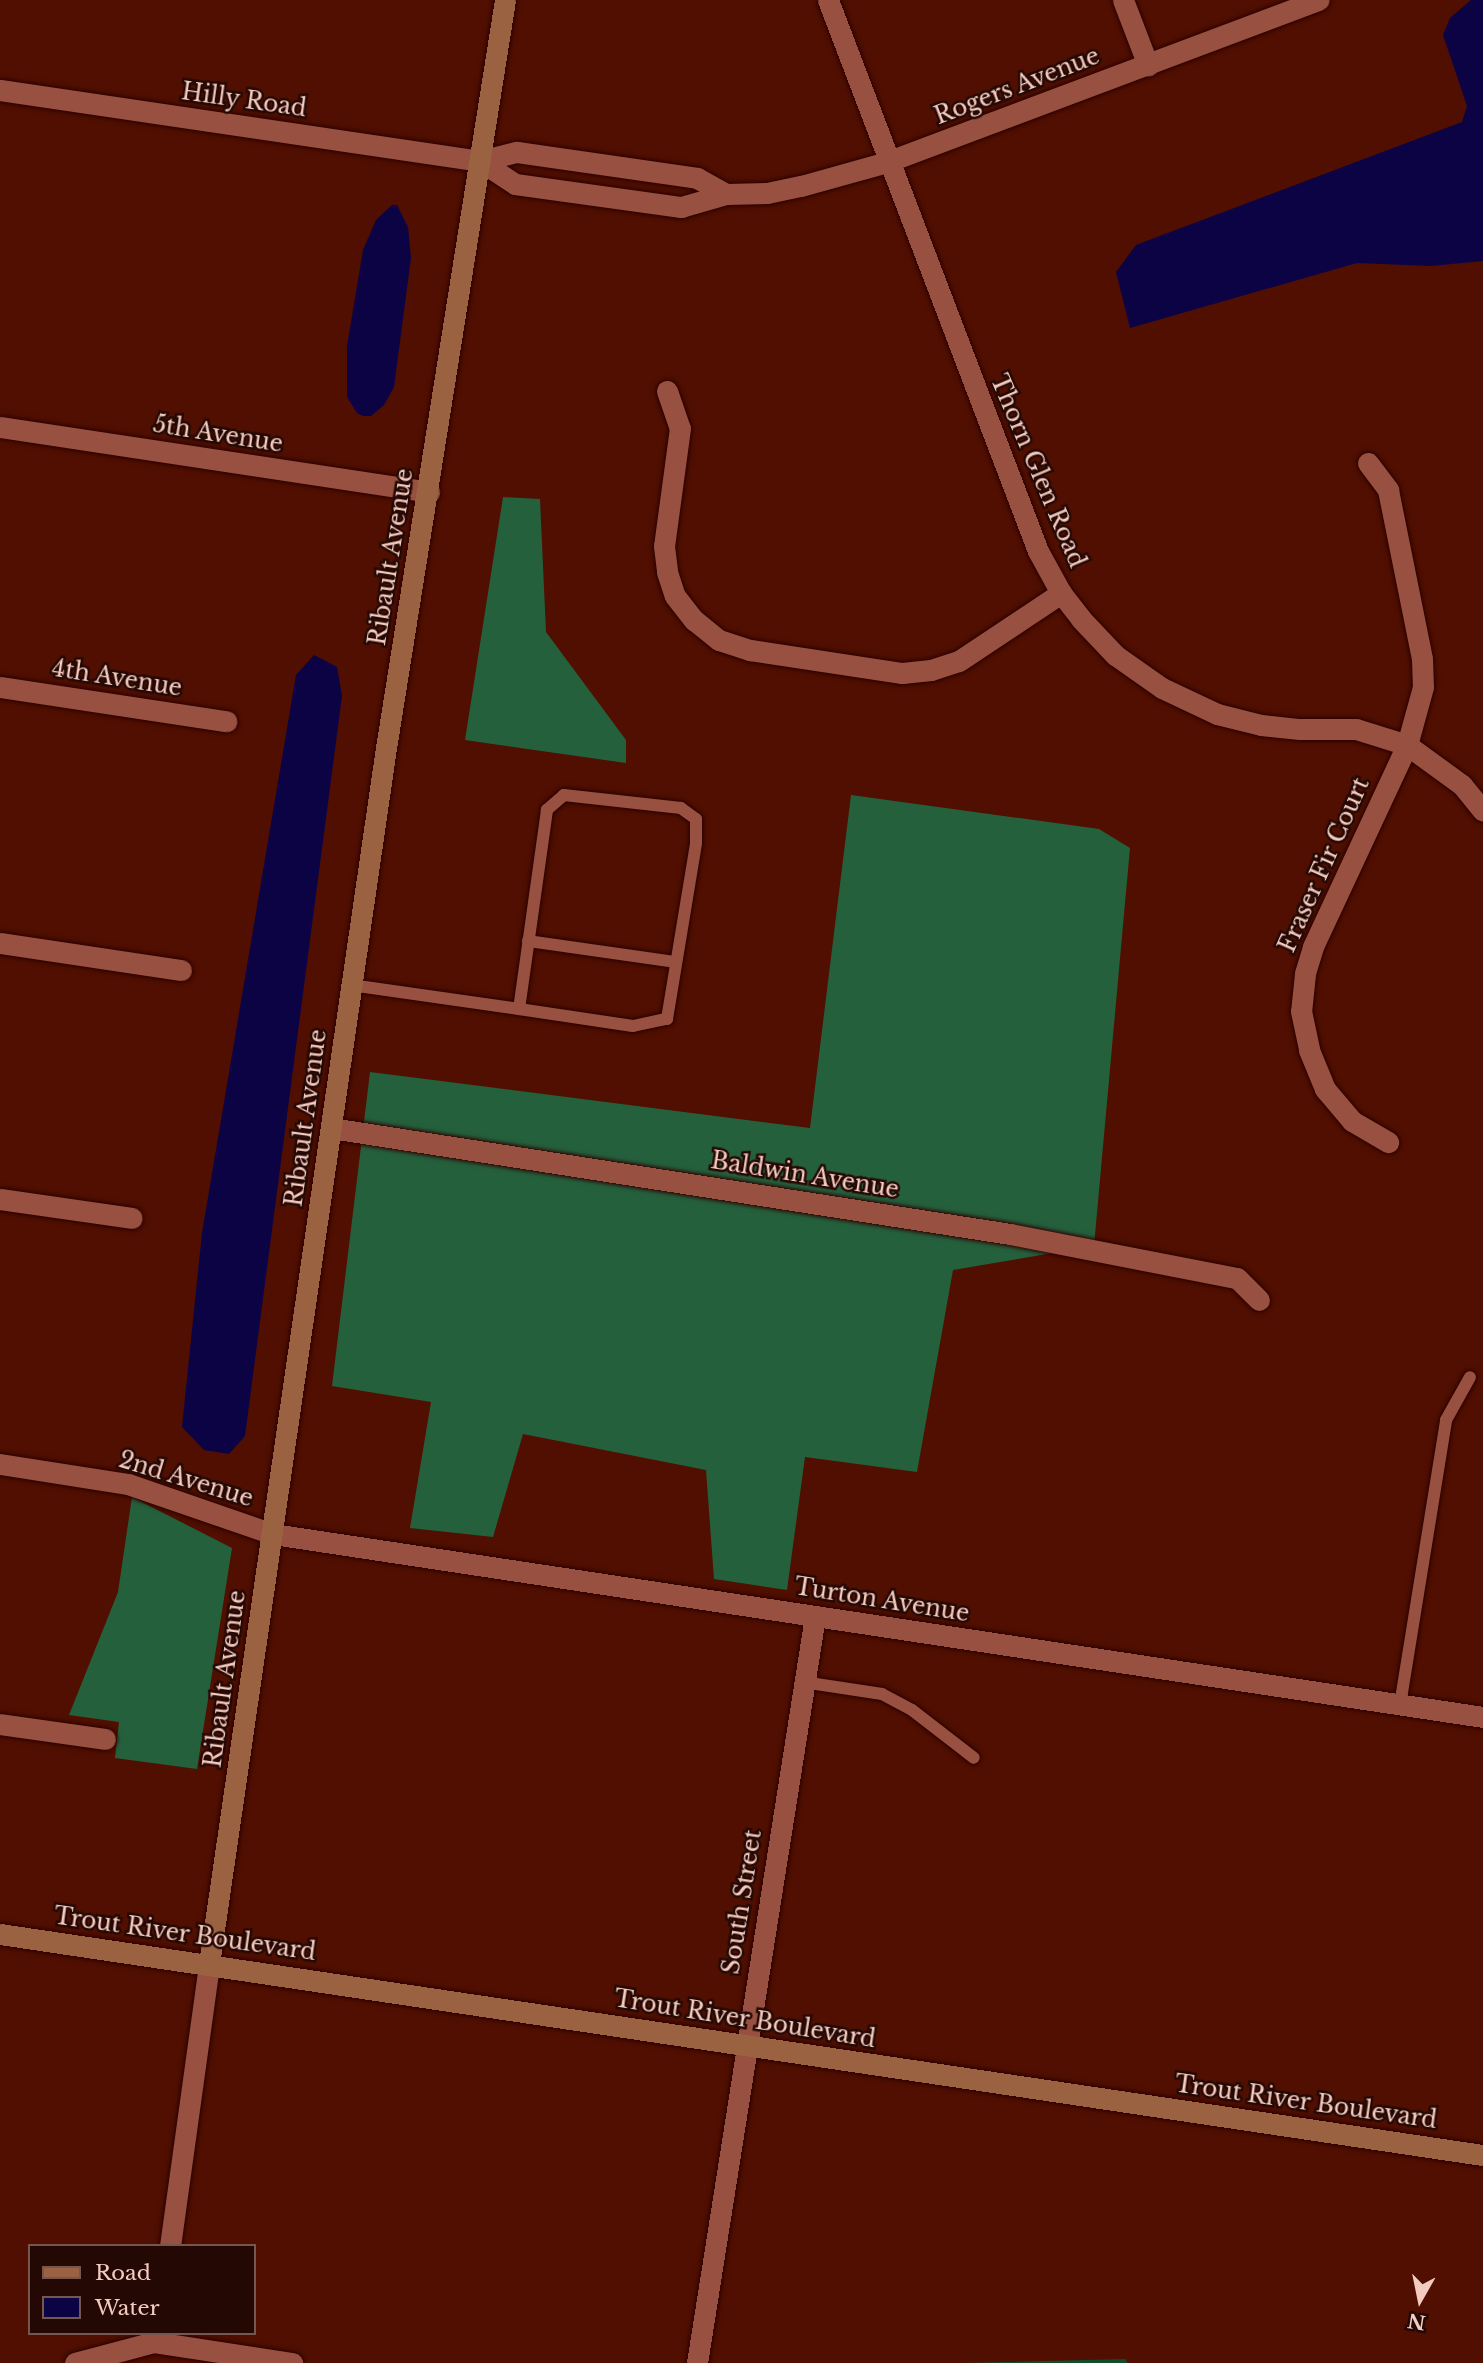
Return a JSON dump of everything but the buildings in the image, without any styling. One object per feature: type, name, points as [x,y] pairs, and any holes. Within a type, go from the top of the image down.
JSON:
[{"type":"street","name":"Ribault Avenue","points":[[170,2244],[386,748],[429,492],[505,0]]},
{"type":"street","name":"Thorn Glen Road","points":[[828,0],[887,162],[1038,551],[1061,593],[1115,655],[1162,688],[1217,714],[1261,725],[1300,730],[1356,729],[1407,745],[1462,785],[1483,811]]},
{"type":"street","points":[[1124,0],[1148,65]]},
{"type":"street","name":"Rogers Avenue","points":[[480,161],[515,184],[681,208],[726,194],[767,193],[887,162],[1320,0]]},
{"type":"street","name":"Hilly Road","points":[[0,90],[480,161]]},
{"type":"street","name":"Rogers Avenue","points":[[480,161],[517,152],[697,178],[726,194]]},
{"type":"street","points":[[667,391],[680,428],[664,547],[667,572],[675,596],[694,620],[719,640],[750,650],[902,673],[931,670],[959,661],[1061,593]]},
{"type":"street","name":"5th Avenue","points":[[0,428],[429,492]]},
{"type":"street","name":"Fraser Fir Court","points":[[1368,463],[1388,490],[1422,659],[1423,687],[1407,745],[1313,947],[1305,974],[1301,1011],[1308,1050],[1325,1089],[1352,1121],[1388,1142]]},
{"type":"street","name":"4th Avenue","points":[[0,687],[226,721]]},
{"type":"street","points":[[0,943],[181,970]]},
{"type":"street","name":"Baldwin Avenue","points":[[331,1128],[1010,1234],[1237,1278],[1259,1300]]},
{"type":"street","points":[[0,1199],[132,1218]]},
{"type":"street","name":"2nd Avenue","points":[[0,1464],[128,1484],[273,1534]]},
{"type":"street","name":"Turton Avenue","points":[[273,1534],[1483,1717]]},
{"type":"street","name":"South Street","points":[[697,2363],[815,1616]]},
{"type":"street","points":[[0,1724],[105,1739]]},
{"type":"street","name":"Trout River Boulevard","points":[[4,1930],[747,2046],[1483,2155]]},
{"type":"street","points":[[75,2363],[154,2346],[292,2363]]},
{"type":"lane","points":[[351,985],[633,1026],[667,1018],[696,843],[696,819],[681,808],[564,795],[547,810],[519,1009]]},
{"type":"lane","points":[[528,941],[676,962]]},
{"type":"lane","points":[[1400,1705],[1446,1420],[1470,1377]]},
{"type":"lane","points":[[803,1682],[881,1694],[912,1710],[974,1758]]},
{"type":"green space","points":[[503,497],[540,499],[546,632],[626,740],[626,763],[465,740]]},
{"type":"green space","points":[[851,795],[1099,829],[1130,848],[1094,1246],[953,1270],[917,1472],[805,1457],[787,1590],[714,1579],[706,1470],[523,1434],[493,1537],[410,1528],[431,1402],[332,1386],[370,1072],[810,1128]]},
{"type":"green space","points":[[132,1497],[232,1548],[197,1769],[115,1758],[119,1722],[69,1715],[118,1592]]},
{"type":"green space","points":[[1126,2359],[1127,2363],[965,2363]]},
{"type":"water","points":[[1471,0],[1483,0],[1483,261],[1431,266],[1357,263],[1130,328],[1116,272],[1136,245],[1462,122],[1467,106],[1443,35],[1450,18]]},
{"type":"water","points":[[392,205],[397,205],[408,227],[411,258],[394,387],[384,405],[371,416],[363,416],[357,413],[347,397],[347,346],[363,250],[376,220]]},
{"type":"water","points":[[314,655],[337,667],[342,696],[245,1436],[229,1454],[204,1450],[182,1427],[202,1233],[296,675]]}]
